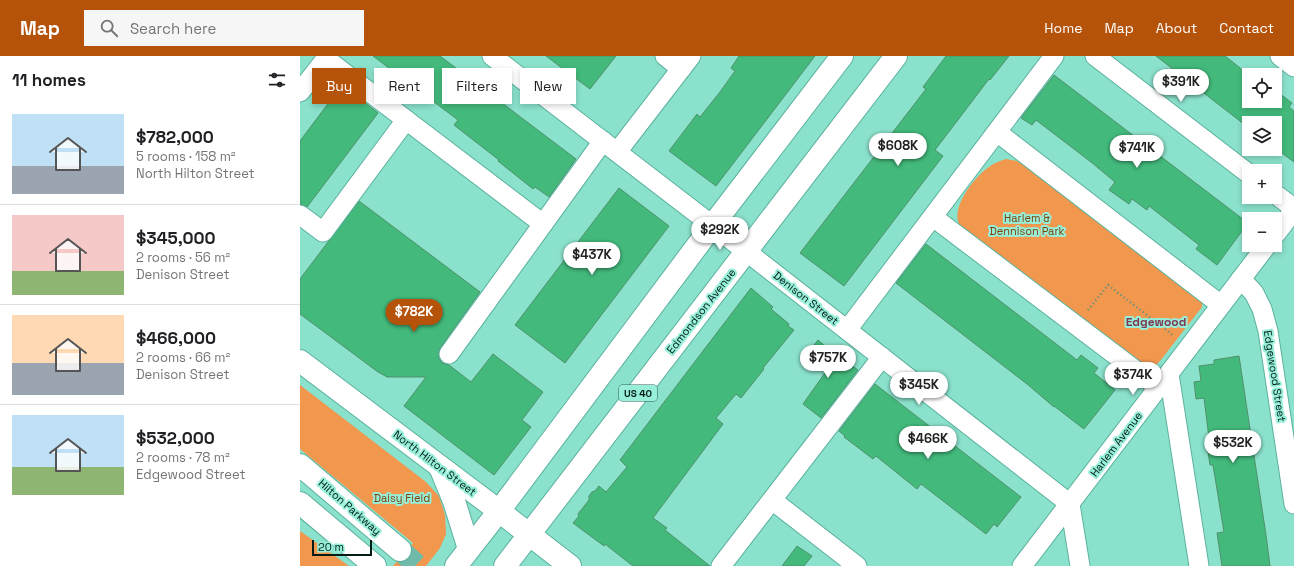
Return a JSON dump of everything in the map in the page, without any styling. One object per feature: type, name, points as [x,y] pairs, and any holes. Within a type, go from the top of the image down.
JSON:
[{"type":"main road","points":[[461,560],[842,56]]},
{"type":"main road","name":"Edmondson Avenue","points":[[505,566],[896,56]]},
{"type":"main road","name":"North Hilton Street","points":[[300,362],[570,566]]},
{"type":"main road","name":"Hilton Parkway","points":[[300,465],[400,550]]},
{"type":"main road","points":[[439,466],[454,501],[461,560]]},
{"type":"main road","points":[[300,503],[375,566]]},
{"type":"main road","points":[[300,517],[336,534]]},
{"type":"street","name":"Denison Street","points":[[492,56],[747,252],[1070,504]]},
{"type":"street","points":[[449,354],[543,224],[686,62],[665,56]]},
{"type":"street","points":[[847,330],[1054,56]]},
{"type":"street","points":[[1094,56],[1242,169]]},
{"type":"street","points":[[1280,56],[1294,67]]},
{"type":"street","points":[[300,92],[327,57],[406,120],[543,224]]},
{"type":"street","points":[[300,215],[323,232],[406,120]]},
{"type":"street","points":[[997,132],[1221,306]]},
{"type":"street","points":[[1282,200],[1294,209],[1282,225]]},
{"type":"street","points":[[933,217],[1164,381],[1199,566]]},
{"type":"street","name":"Harlem Avenue","points":[[1022,566],[1262,252]]},
{"type":"street","name":"Edgewood Street","points":[[1241,279],[1254,293],[1262,309],[1268,331],[1293,492]]},
{"type":"street","points":[[721,566],[882,357]]},
{"type":"street","points":[[772,500],[857,566]]},
{"type":"street","points":[[1070,504],[1080,566]]},
{"type":"path","points":[[1084,315],[1108,285],[1178,338]]},
{"type":"green space","name":"Harlem & Dennison Park","points":[[1006,159],[1017,161],[1037,174],[1202,301],[1202,307],[1160,361],[1150,370],[983,247],[960,226],[958,211],[965,194],[971,185],[983,171],[995,163]]},
{"type":"green space","name":"Daisy Field","points":[[300,385],[426,482],[439,496],[445,515],[446,534],[440,548],[426,566],[393,566],[413,543],[300,449]]},
{"type":"green space","points":[[300,531],[349,566],[300,566]]},
{"type":"building","points":[[373,56],[440,56],[456,68],[442,68],[442,104],[503,104],[576,159],[549,197],[535,187],[533,189],[454,125],[458,120],[434,102],[434,68],[389,68]]},
{"type":"building","points":[[546,56],[616,56],[590,89],[576,78],[576,68],[562,68]]},
{"type":"building","points":[[739,56],[815,56],[716,186],[669,151],[697,114],[700,117],[720,92],[735,71],[731,68]]},
{"type":"building","points":[[946,56],[1009,56],[990,80],[989,79],[935,150],[943,156],[844,286],[800,253],[926,89],[923,87]]},
{"type":"building","points":[[1156,56],[1225,56],[1242,69],[1242,108],[1282,108],[1282,95],[1292,103],[1289,107],[1294,111],[1294,162],[1282,153],[1282,116],[1242,116],[1242,123]]},
{"type":"building","points":[[1054,75],[1242,218],[1242,231],[1217,265],[1196,249],[1199,245],[1149,206],[1147,210],[1132,199],[1129,204],[1109,190],[1115,182],[1036,120],[1032,125],[1021,118]]},
{"type":"building","points":[[328,104],[366,104],[378,113],[307,207],[300,204],[300,141]]},
{"type":"building","points":[[619,188],[669,226],[565,363],[515,325]]},
{"type":"building","points":[[359,201],[480,292],[440,348],[438,357],[442,363],[449,365],[471,382],[493,354],[543,392],[522,420],[531,427],[494,475],[404,406],[426,377],[387,377],[378,372],[300,314],[300,279]]},
{"type":"building","points":[[926,244],[1077,360],[1081,355],[1098,368],[1094,373],[1115,390],[1084,429],[896,283]]},
{"type":"building","points":[[751,288],[773,307],[771,309],[794,330],[741,398],[736,394],[716,418],[723,424],[653,518],[667,528],[665,530],[710,566],[633,566],[605,544],[604,546],[573,523],[589,500],[589,496],[592,492],[599,486],[606,492],[627,467],[620,460]]},
{"type":"building","points":[[818,340],[837,356],[858,370],[821,418],[803,404],[827,370],[807,354]]},
{"type":"building","points":[[1239,356],[1270,566],[1222,566],[1217,533],[1224,532],[1213,465],[1210,465],[1206,439],[1209,438],[1204,398],[1196,399],[1194,382],[1201,381],[1199,366],[1214,364],[1214,360]]},
{"type":"building","points":[[875,384],[1021,497],[997,527],[994,524],[986,534],[921,484],[917,489],[876,456],[873,459],[844,437],[845,436],[839,431]]},
{"type":"building","points":[[797,546],[812,556],[804,566],[782,566]]},
{"type":"tunnel","points":[[400,550],[418,566]]},
{"type":"district","name":"Edgewood","points":[[1156,322]]}]
